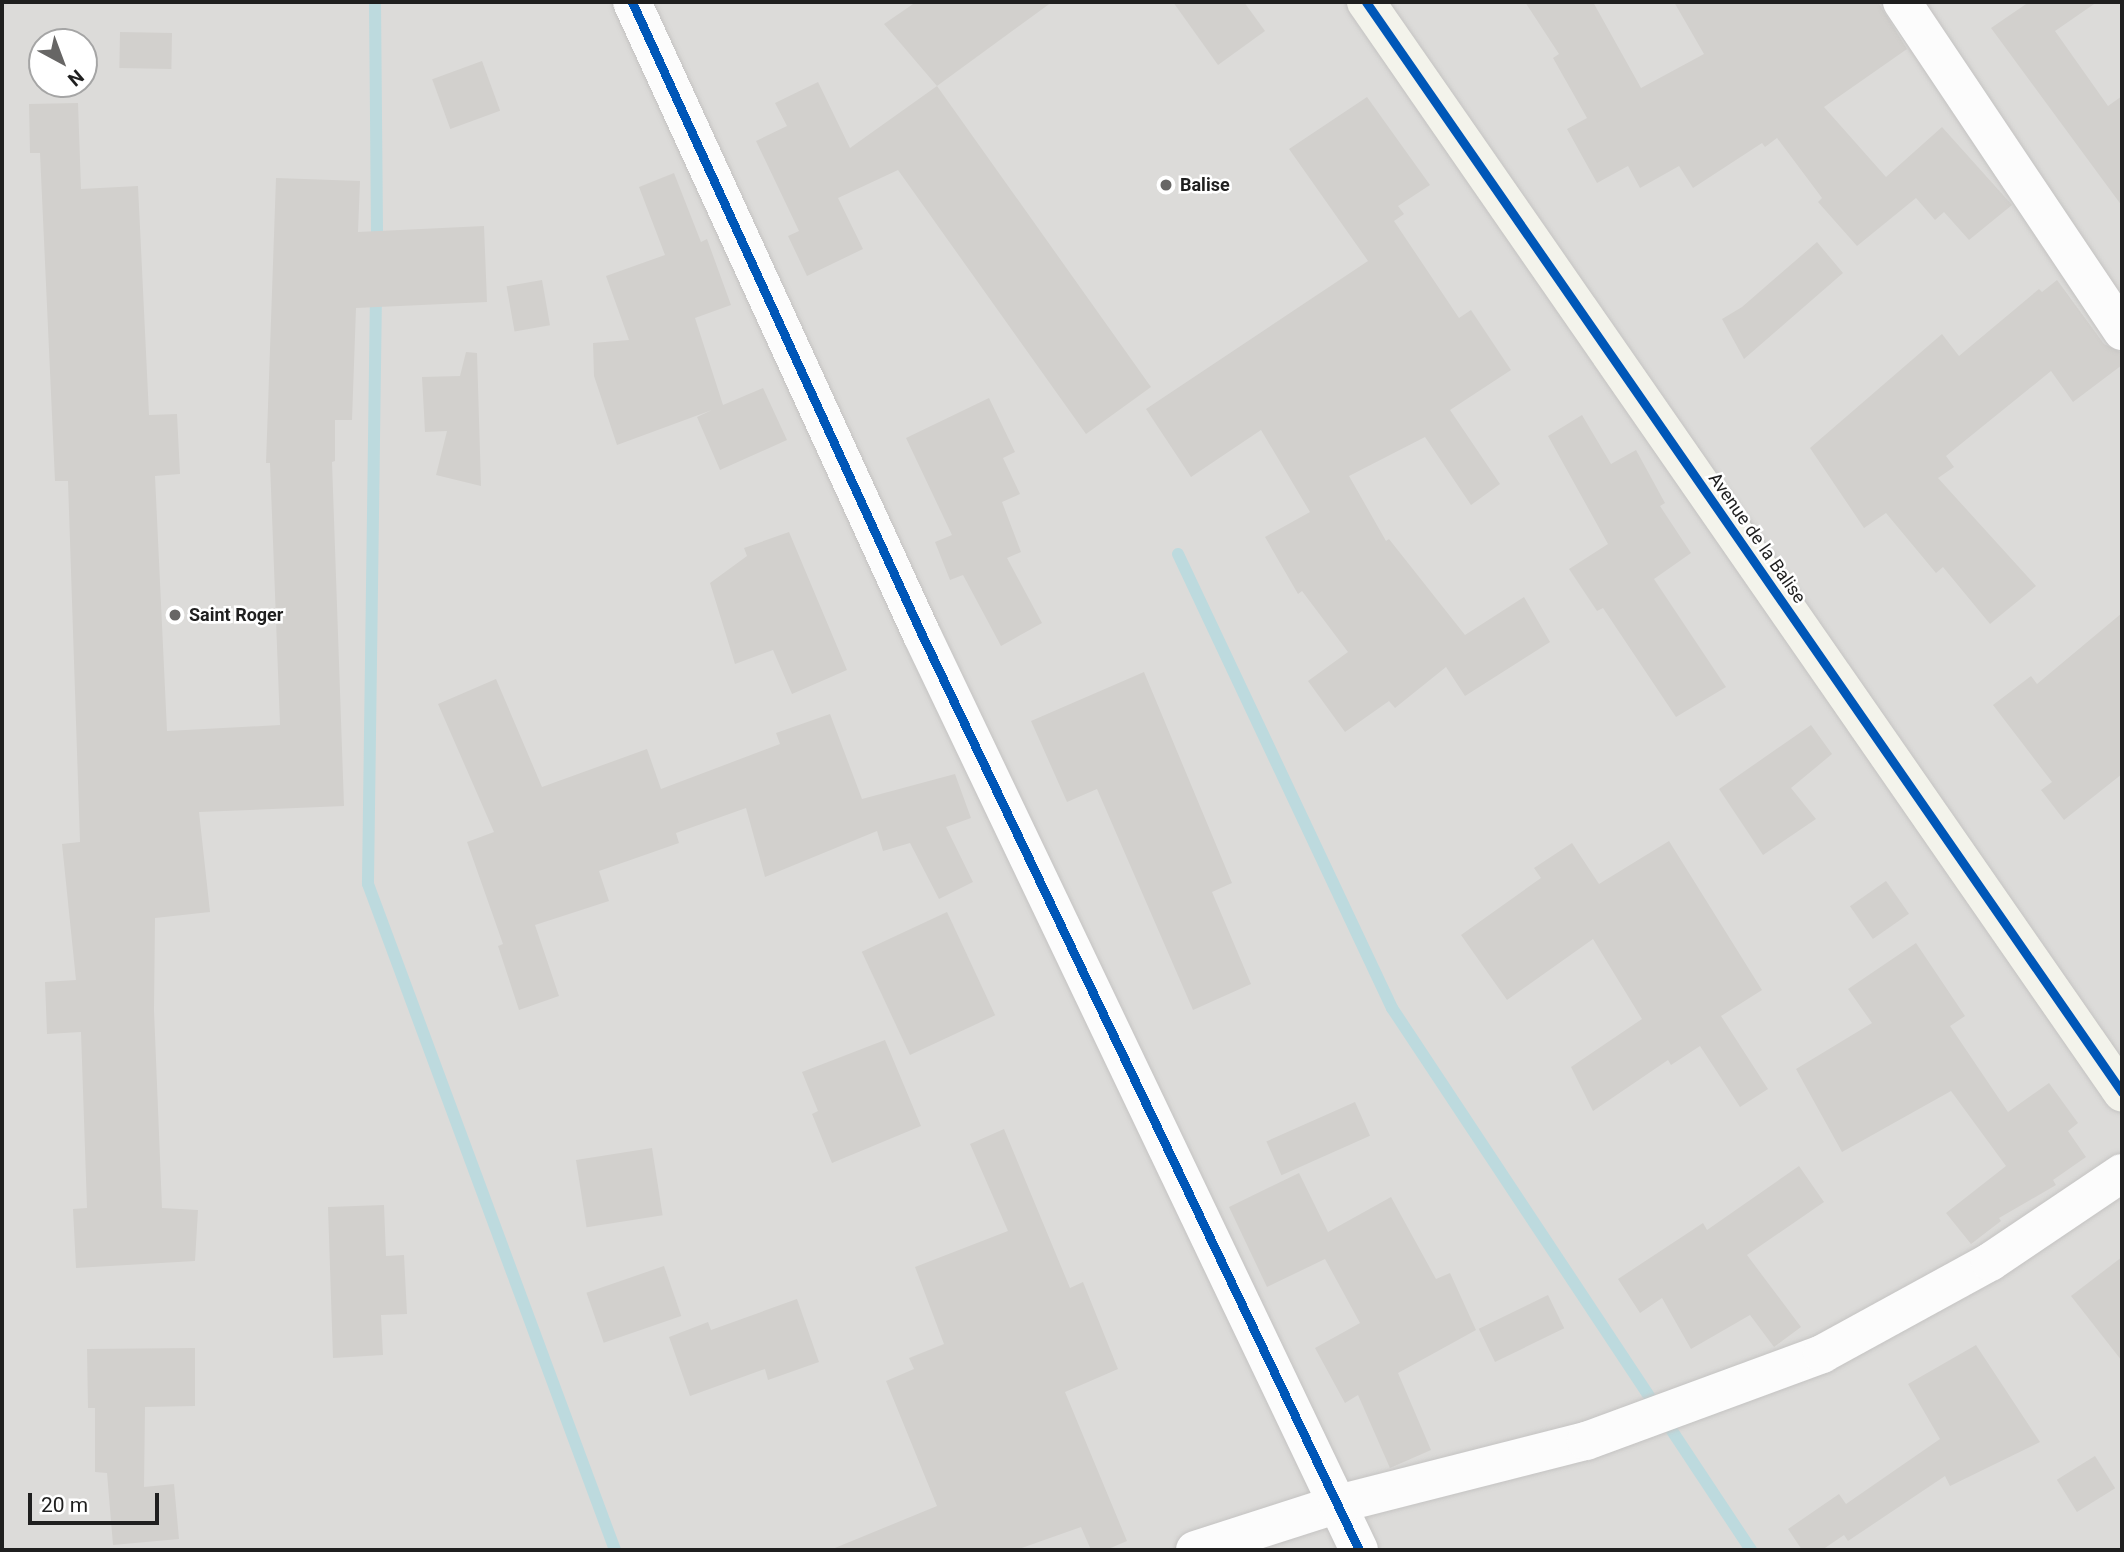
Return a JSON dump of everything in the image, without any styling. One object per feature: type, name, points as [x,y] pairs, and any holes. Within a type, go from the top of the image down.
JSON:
[{"type":"street","points":[[632,2],[922,635],[1359,1550]]},
{"type":"street","name":"Avenue de la Balise","points":[[1367,2],[2122,1091]]},
{"type":"street","points":[[1902,2],[2122,331]]},
{"type":"street","points":[[1195,1550],[1338,1504],[1586,1441],[1822,1354],[1990,1262],[2122,1173]]},
{"type":"shaded area","points":[[2,2],[2122,2],[2122,1550],[2,1550]]},
{"type":"building","points":[[916,2],[1052,2],[937,86],[884,24]]},
{"type":"building","points":[[1173,2],[1244,2],[1265,31],[1218,65]]},
{"type":"building","points":[[1525,2],[1593,2],[1641,88],[1704,54],[1674,2],[1878,2],[1907,49],[1824,107],[1886,177],[1942,127],[2012,205],[1969,240],[1944,212],[1935,220],[1916,198],[1857,246],[1818,202],[1822,198],[1777,138],[1765,147],[1762,143],[1693,188],[1679,166],[1640,188],[1628,166],[1597,183],[1567,129],[1587,118],[1553,58],[1559,54]]},
{"type":"building","points":[[2029,2],[2097,2],[2055,31],[2108,106],[2122,96],[2122,206],[1991,28]]},
{"type":"building","points":[[120,32],[172,33],[171,69],[119,68]]},
{"type":"building","points":[[482,61],[500,111],[450,129],[432,79]]},
{"type":"building","points":[[818,82],[850,148],[937,86],[1151,387],[1086,434],[898,170],[838,198],[863,249],[807,276],[788,236],[799,231],[756,141],[787,126],[775,103]]},
{"type":"building","points":[[1367,97],[1430,185],[1398,206],[1404,214],[1394,221],[1459,318],[1471,310],[1511,370],[1450,410],[1500,484],[1471,505],[1425,437],[1349,476],[1386,541],[1389,539],[1465,635],[1524,597],[1550,642],[1465,696],[1446,667],[1395,708],[1389,701],[1345,732],[1308,681],[1348,652],[1302,591],[1298,594],[1265,537],[1310,512],[1261,430],[1191,477],[1146,409],[1368,261],[1289,149]]},
{"type":"building","points":[[78,103],[81,189],[138,186],[149,415],[177,414],[180,474],[155,476],[167,731],[280,725],[270,463],[266,463],[276,178],[360,181],[358,232],[484,226],[487,302],[356,308],[352,420],[335,420],[335,461],[332,462],[344,806],[199,812],[210,912],[155,918],[154,1010],[162,1208],[198,1210],[195,1261],[76,1268],[73,1209],[87,1208],[81,1032],[47,1034],[45,982],[76,980],[62,844],[80,842],[68,481],[55,481],[40,153],[30,153],[29,104]]},
{"type":"building","points":[[674,173],[701,242],[707,239],[731,305],[695,318],[723,405],[763,388],[787,440],[720,470],[697,417],[712,410],[617,445],[594,376],[593,343],[629,340],[606,276],[665,255],[639,187]]},
{"type":"building","points":[[1817,242],[1843,273],[1744,359],[1722,319],[1742,307]]},
{"type":"building","points":[[542,280],[550,325],[515,332],[507,286]]},
{"type":"building","points":[[2057,280],[2104,344],[2122,353],[2122,365],[2073,402],[2051,371],[1946,456],[1954,467],[1938,478],[2036,586],[1990,624],[1943,567],[1936,573],[1886,513],[1864,528],[1810,448],[1942,334],[1959,356],[2039,289],[2042,292]]},
{"type":"building","points":[[466,352],[477,353],[481,486],[436,475],[447,431],[425,432],[422,377],[460,376]]},
{"type":"building","points":[[989,398],[1015,452],[1003,458],[1020,494],[1002,502],[1021,552],[1007,558],[1042,623],[1001,646],[963,575],[950,580],[935,542],[952,535],[906,438]]},
{"type":"building","points":[[1582,415],[1611,464],[1636,450],[1665,503],[1660,506],[1691,553],[1654,579],[1726,687],[1676,717],[1603,608],[1597,611],[1569,569],[1608,544],[1548,436]]},
{"type":"building","points":[[789,532],[847,670],[792,694],[773,650],[735,664],[710,583],[747,556],[744,548]]},
{"type":"building","points":[[2122,613],[2122,774],[2064,820],[2041,790],[2052,782],[1993,705],[2031,676],[2037,684]]},
{"type":"building","points":[[1144,672],[1232,883],[1212,892],[1251,984],[1193,1010],[1097,789],[1067,802],[1031,721]]},
{"type":"building","points":[[496,679],[542,787],[647,749],[661,789],[780,744],[776,733],[830,714],[862,799],[955,774],[971,818],[946,827],[973,882],[939,899],[910,843],[883,851],[877,831],[765,877],[746,808],[676,833],[679,843],[599,871],[609,901],[535,925],[559,996],[519,1010],[498,946],[503,944],[467,842],[494,832],[438,704]]},
{"type":"building","points":[[1811,725],[1832,754],[1791,788],[1816,819],[1763,855],[1719,789]]},
{"type":"building","points":[[1669,841],[1762,990],[1721,1016],[1768,1089],[1740,1107],[1700,1046],[1671,1065],[1668,1060],[1593,1111],[1571,1067],[1642,1019],[1593,939],[1507,1000],[1461,935],[1541,878],[1534,868],[1572,843],[1599,884]]},
{"type":"building","points":[[1886,881],[1909,914],[1873,939],[1850,906]]},
{"type":"building","points":[[947,912],[995,1015],[910,1055],[862,952]]},
{"type":"building","points":[[1916,943],[1965,1016],[1950,1026],[2008,1112],[2049,1083],[2078,1123],[2068,1131],[2086,1157],[2053,1180],[2056,1185],[1999,1218],[2001,1221],[1971,1244],[1946,1213],[2006,1166],[1951,1091],[1842,1152],[1796,1069],[1872,1023],[1848,989]]},
{"type":"building","points":[[885,1040],[921,1126],[832,1163],[812,1114],[818,1111],[802,1072]]},
{"type":"building","points":[[1355,1102],[1370,1136],[1281,1175],[1266,1141]]},
{"type":"building","points":[[1004,1129],[1070,1288],[1083,1282],[1118,1369],[1065,1392],[1127,1541],[1106,1550],[1091,1550],[1081,1527],[1016,1550],[830,1550],[937,1506],[886,1381],[914,1369],[909,1358],[944,1344],[915,1267],[1008,1231],[970,1144]]},
{"type":"building","points":[[652,1148],[663,1215],[587,1227],[576,1160]]},
{"type":"building","points":[[1799,1166],[1824,1202],[1747,1255],[1801,1327],[1774,1347],[1750,1315],[1691,1349],[1662,1298],[1640,1313],[1618,1279],[1703,1223],[1707,1230]]},
{"type":"building","points":[[1299,1173],[1328,1232],[1391,1197],[1436,1279],[1450,1273],[1476,1330],[1398,1373],[1431,1450],[1390,1468],[1358,1395],[1345,1403],[1315,1348],[1360,1323],[1325,1259],[1267,1287],[1229,1207]]},
{"type":"building","points":[[384,1205],[386,1256],[404,1255],[407,1314],[381,1315],[383,1355],[333,1358],[328,1207]]},
{"type":"building","points":[[2122,1257],[2122,1361],[2071,1296]]},
{"type":"building","points":[[664,1266],[681,1316],[604,1343],[586,1293]]},
{"type":"building","points":[[1548,1295],[1564,1328],[1495,1362],[1479,1329]]},
{"type":"building","points":[[797,1299],[819,1362],[768,1380],[765,1369],[690,1396],[669,1337],[708,1322],[711,1330]]},
{"type":"building","points":[[1976,1345],[2040,1442],[1950,1486],[1945,1476],[1848,1541],[1844,1535],[1822,1550],[1802,1550],[1788,1529],[1839,1494],[1846,1504],[1940,1439],[1908,1384]]},
{"type":"building","points":[[195,1348],[195,1406],[145,1407],[144,1487],[174,1484],[179,1539],[113,1545],[107,1473],[95,1472],[95,1408],[88,1408],[87,1349]]},
{"type":"building","points":[[2095,1456],[2115,1488],[2077,1512],[2057,1480]]},
{"type":"waterway","points":[[375,2],[377,246]]},
{"type":"waterway","points":[[376,293],[368,884],[615,1550]]},
{"type":"waterway","points":[[1178,554],[1392,1008],[1751,1550]]},
{"type":"cycle path","points":[[632,2],[922,635],[1359,1550]]},
{"type":"cycle path","points":[[1366,2],[2122,1092]]},
{"type":"place","name":"Balise","points":[[1166,185]]},
{"type":"place","name":"Saint Roger","points":[[175,615]]}]
